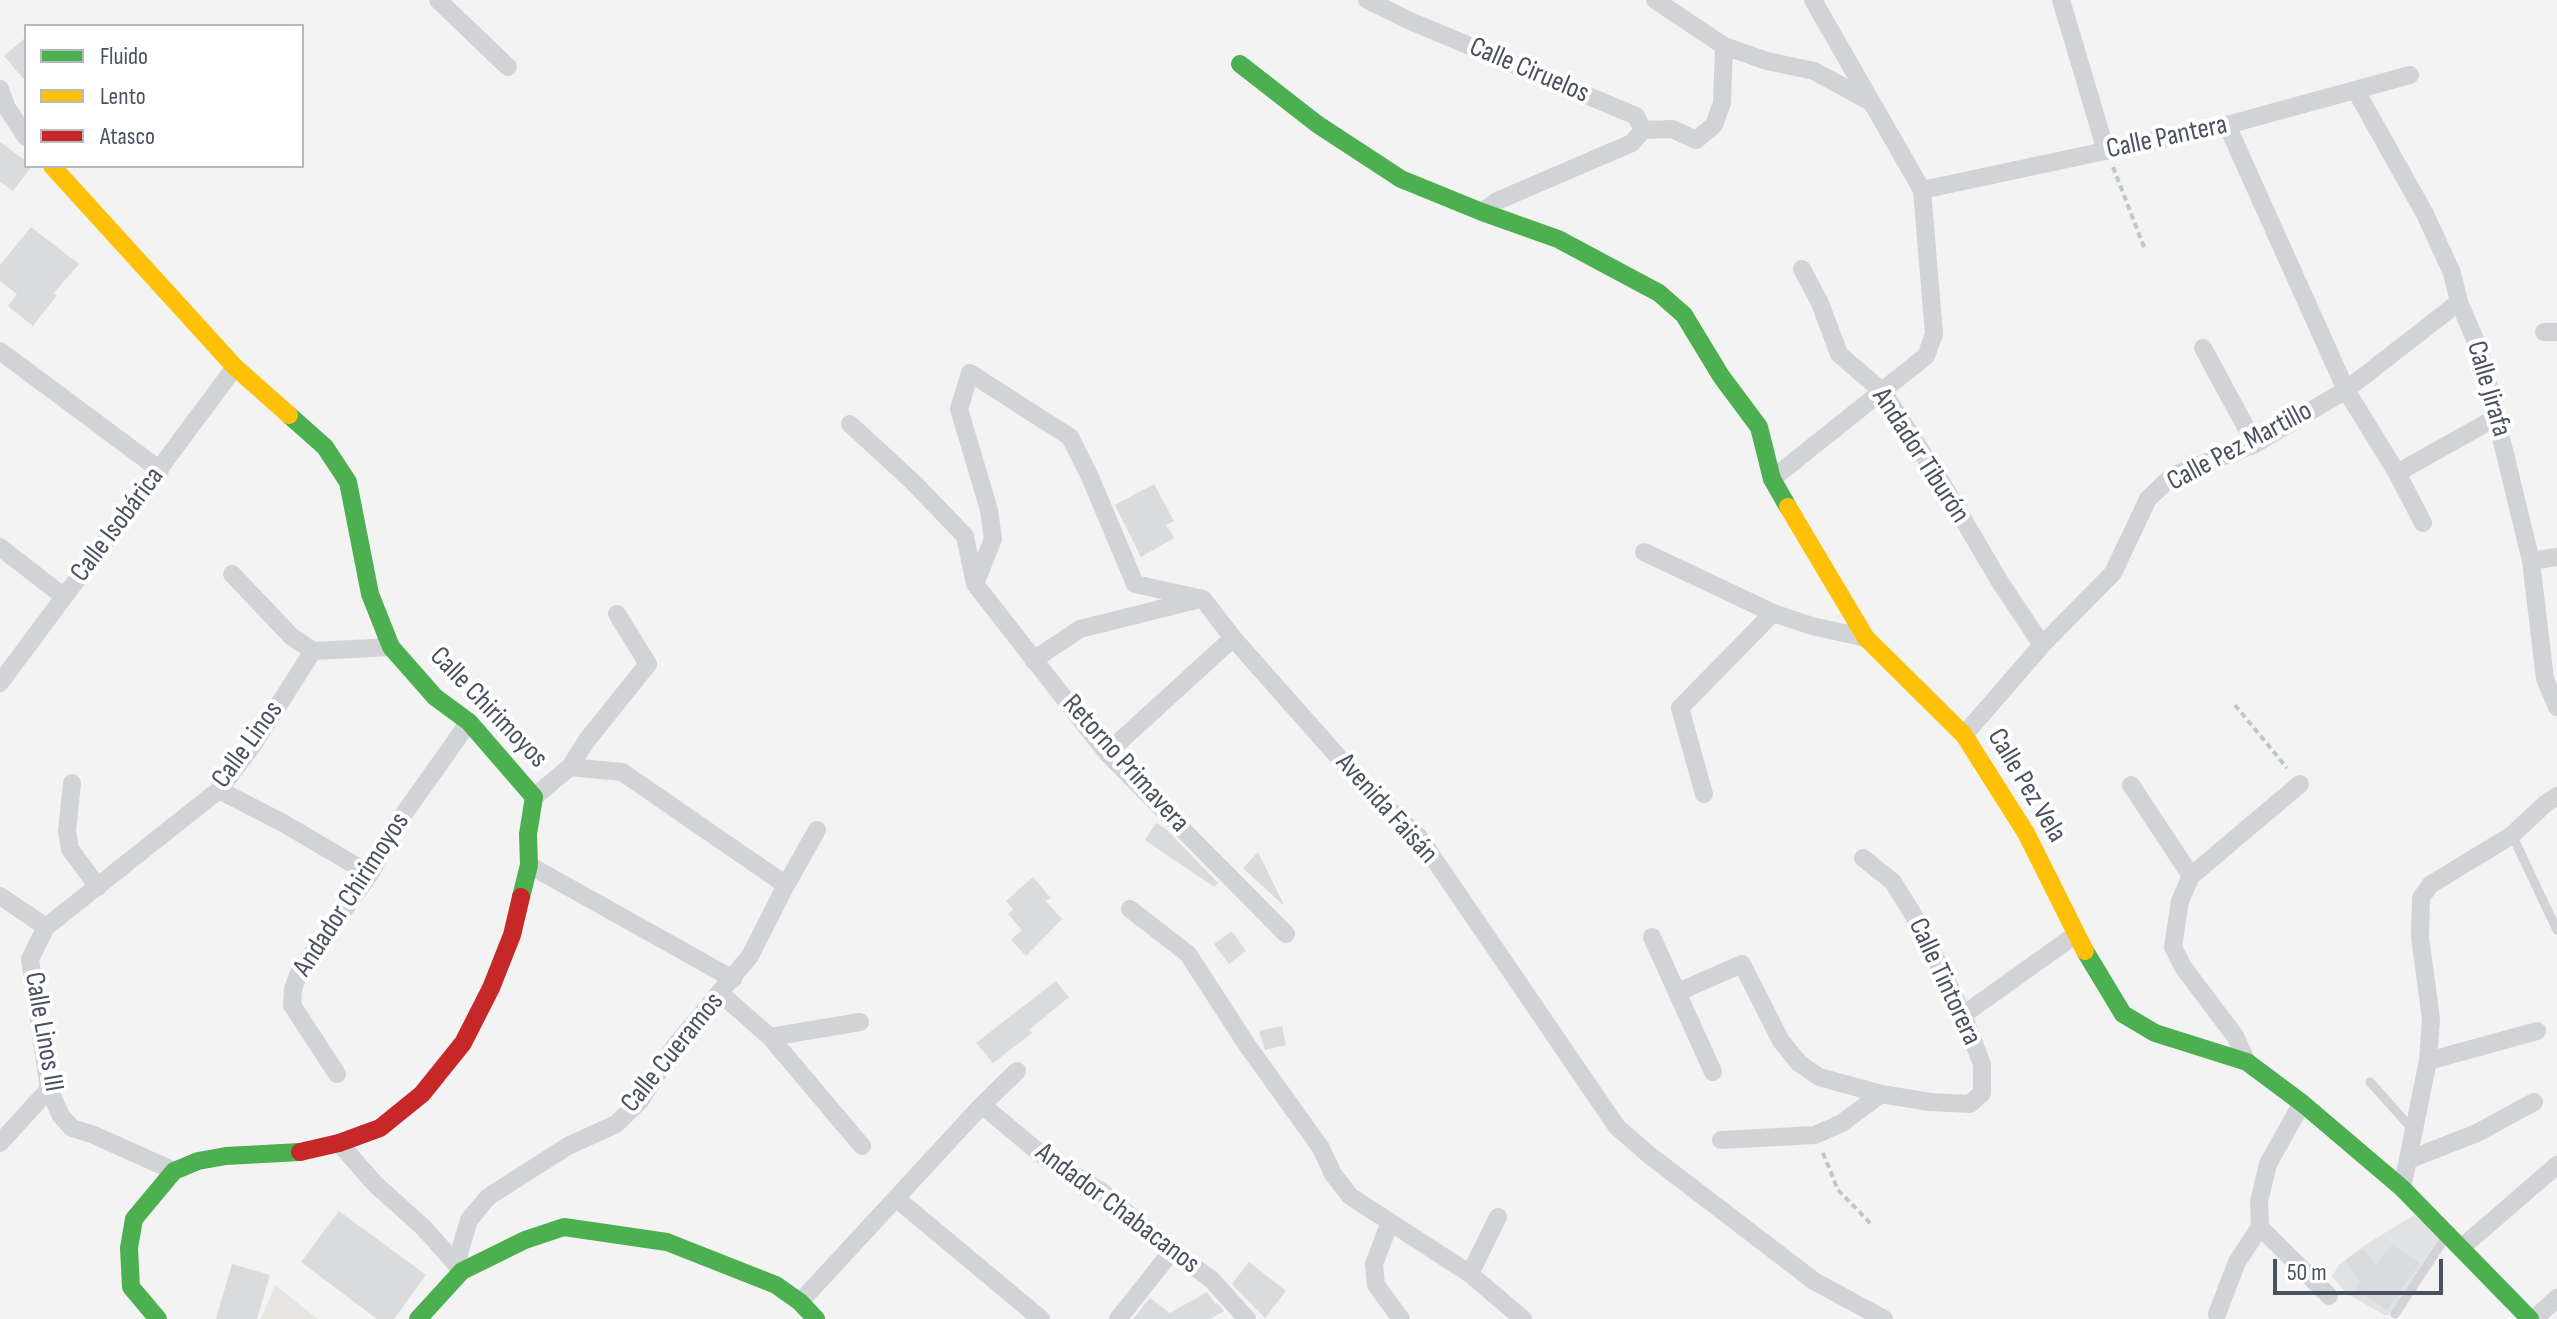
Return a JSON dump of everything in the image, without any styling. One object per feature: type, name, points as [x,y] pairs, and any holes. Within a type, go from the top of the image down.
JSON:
[{"type":"street","points":[[438,0],[508,67]]},
{"type":"street","name":"Calle Ciruelos","points":[[1367,0],[1636,116],[1643,130]]},
{"type":"street","points":[[1655,0],[1724,46],[1767,61],[1814,71],[1871,102]]},
{"type":"street","points":[[1772,479],[1926,356],[1934,334],[1922,190],[1813,0]]},
{"type":"street","points":[[2061,0],[2106,151]]},
{"type":"street","points":[[1482,212],[1497,201],[1632,143],[1643,130],[1672,129],[1696,140],[1714,125],[1722,103],[1724,46]]},
{"type":"street","name":"Calle Pez Vela","points":[[1240,64],[1317,124],[1401,179],[1558,239],[1659,293],[1684,315],[1721,376],[1759,427],[1772,479],[1866,638],[1964,735],[2026,833],[2075,935],[2123,1014],[2155,1033],[2247,1062],[2302,1103],[2402,1188],[2532,1319]]},
{"type":"street","name":"Calle Pantera","points":[[1922,190],[2227,125],[2410,75]]},
{"type":"street","points":[[0,89],[4,112],[24,135]]},
{"type":"street","name":"Calle Jirafa","points":[[2356,91],[2425,214],[2452,273],[2459,302],[2480,351],[2531,561],[2545,679],[2557,707]]},
{"type":"street","points":[[2227,125],[2346,390],[2397,473],[2423,523]]},
{"type":"street","name":"Calle Chirimoyos","points":[[54,168],[235,367],[325,447],[348,482],[370,594],[391,647],[435,697],[469,722],[534,797],[528,834],[529,865],[512,935],[491,988],[463,1043],[422,1094],[380,1128],[339,1143],[289,1154],[226,1156],[198,1161],[174,1171]]},
{"type":"street","name":"Andador Tiburón","points":[[1802,269],[1820,303],[1839,354],[1883,392],[2042,645]]},
{"type":"street","name":"Calle Pez Martillo","points":[[1964,735],[2042,645],[2113,573],[2148,499],[2172,476],[2255,444],[2346,390],[2459,302]]},
{"type":"street","points":[[2203,348],[2255,444]]},
{"type":"street","points":[[0,351],[160,470]]},
{"type":"street","name":"Calle Isobárica","points":[[0,683],[235,367]]},
{"type":"street","points":[[975,584],[993,539],[989,510],[959,409],[970,373],[1070,437],[1135,584],[1203,599]]},
{"type":"street","points":[[2397,473],[2497,417]]},
{"type":"street","points":[[850,424],[965,536],[975,584]]},
{"type":"street","points":[[0,547],[63,596]]},
{"type":"street","points":[[1644,552],[1773,613],[1812,626],[1866,638]]},
{"type":"street","points":[[2531,561],[2557,557]]},
{"type":"street","points":[[232,574],[291,636],[313,651],[391,647]]},
{"type":"street","name":"Retorno Primavera","points":[[975,584],[1107,753],[1286,934]]},
{"type":"street","points":[[1033,660],[1080,629],[1203,599]]},
{"type":"street","name":"Avenida Faisán","points":[[1203,599],[1233,638],[1364,786],[1419,837],[1617,1127],[1814,1281],[1884,1319]]},
{"type":"street","points":[[1704,794],[1680,708],[1773,613]]},
{"type":"street","points":[[534,797],[570,767],[587,740],[648,664],[617,614]]},
{"type":"street","points":[[1107,753],[1233,638]]},
{"type":"street","name":"Calle Linos","points":[[46,927],[219,790],[253,745],[313,651]]},
{"type":"street","name":"Andador Chirimoyos","points":[[337,1074],[292,1005],[293,989],[300,970],[370,874],[396,825],[469,722]]},
{"type":"street","points":[[570,767],[622,772],[786,885]]},
{"type":"street","points":[[72,783],[67,831],[70,849],[98,887]]},
{"type":"street","points":[[2247,1062],[2235,1036],[2183,967],[2173,947],[2180,901],[2191,876],[2300,784]]},
{"type":"street","points":[[2131,785],[2191,876]]},
{"type":"street","points":[[219,790],[370,874]]},
{"type":"street","points":[[2402,1188],[2428,1061],[2431,1019],[2420,937],[2421,898],[2430,885],[2512,835],[2557,796]]},
{"type":"street","name":"Calle Cueramos","points":[[459,1268],[469,1220],[488,1197],[568,1146],[616,1124],[640,1101],[674,1047],[750,956],[817,830]]},
{"type":"street","name":"Calle Tintorera","points":[[1678,992],[1742,964],[1781,1041],[1799,1063],[1819,1077],[1881,1094],[1930,1102],[1970,1104],[1982,1093],[1982,1064],[1963,1015],[1919,924],[1893,882],[1863,858]]},
{"type":"street","points":[[529,865],[733,979]]},
{"type":"street","points":[[0,896],[46,927]]},
{"type":"street","points":[[1130,909],[1188,954],[1247,1045],[1321,1148],[1333,1174],[1350,1196],[1470,1274],[1523,1319]]},
{"type":"street","name":"Calle Linos III","points":[[46,927],[30,959],[49,1089],[61,1116],[72,1128],[174,1171]]},
{"type":"street","points":[[1963,1015],[2075,935]]},
{"type":"street","points":[[1652,937],[1713,1072]]},
{"type":"street","points":[[721,994],[770,1037],[862,1146]]},
{"type":"street","points":[[770,1037],[860,1022]]},
{"type":"street","points":[[2428,1061],[2537,1031]]},
{"type":"street","points":[[800,1302],[1017,1071]]},
{"type":"street","points":[[0,1143],[49,1089]]},
{"type":"street","points":[[1721,1140],[1815,1135],[1842,1123],[1881,1094]]},
{"type":"street","points":[[2408,1160],[2477,1133],[2534,1102]]},
{"type":"street","points":[[2217,1314],[2237,1262],[2260,1227],[2259,1202],[2268,1164],[2302,1103]]},
{"type":"street","name":"Andador Chabacanos","points":[[982,1105],[1048,1160],[1101,1191],[1172,1251],[1211,1279],[1247,1319]]},
{"type":"street","points":[[339,1143],[375,1184],[424,1228],[459,1268]]},
{"type":"street","points":[[2454,1242],[2557,1165]]},
{"type":"street","points":[[158,1319],[131,1287],[129,1248],[134,1219],[174,1171]]},
{"type":"street","points":[[897,1199],[1041,1319]]},
{"type":"street","points":[[1470,1274],[1498,1217]]},
{"type":"street","points":[[1390,1222],[1374,1264],[1376,1285],[1398,1318]]},
{"type":"street","points":[[418,1319],[459,1268],[564,1227],[667,1242],[776,1285],[800,1302],[816,1319]]},
{"type":"street","points":[[2260,1227],[2329,1296]]},
{"type":"street","points":[[1118,1319],[1172,1251]]},
{"type":"street","points":[[2532,1319],[2557,1298]]},
{"type":"lane","points":[[2512,835],[2557,930]]},
{"type":"lane","points":[[2370,1082],[2414,1131]]},
{"type":"lane","points":[[2395,1314],[2454,1242]]},
{"type":"path","points":[[2106,151],[2144,247]]},
{"type":"path","points":[[2235,705],[2300,784]]},
{"type":"path","points":[[1815,1135],[1838,1190],[1870,1223]]},
{"type":"shaded area","points":[[2414,1215],[2440,1237],[2389,1315],[2384,1315],[2346,1293],[2332,1276],[2339,1265],[2368,1243]]},
{"type":"shaded area","points":[[275,1285],[318,1319],[261,1319]]},
{"type":"building","points":[[24,39],[24,80],[4,56]]},
{"type":"building","points":[[0,142],[24,160],[24,168],[30,168],[13,191],[0,182]]},
{"type":"building","points":[[31,227],[79,264],[54,293],[57,295],[33,326],[8,306],[17,294],[0,281],[0,265]]},
{"type":"building","points":[[1154,484],[1174,521],[1166,525],[1174,538],[1141,557],[1115,505]]},
{"type":"building","points":[[1156,823],[1166,829],[1218,883],[1214,887],[1145,840]]},
{"type":"building","points":[[1258,852],[1283,903],[1282,904],[1243,868]]},
{"type":"building","points":[[1033,877],[1051,898],[1046,901],[1062,919],[1026,956],[1011,940],[1022,930],[1008,914],[1013,909],[1006,901]]},
{"type":"building","points":[[1232,931],[1246,951],[1229,964],[1214,944]]},
{"type":"building","points":[[1056,981],[1069,997],[1029,1030],[1032,1033],[993,1063],[976,1043]]},
{"type":"building","points":[[1282,1026],[1286,1045],[1265,1050],[1259,1031]]},
{"type":"building","points":[[339,1211],[426,1275],[394,1319],[377,1319],[301,1262]]},
{"type":"building","points":[[2392,1245],[2420,1263],[2387,1310],[2356,1289],[2360,1281],[2345,1260],[2363,1248],[2376,1265]]},
{"type":"building","points":[[1249,1262],[1286,1291],[1265,1318],[1232,1284]]},
{"type":"building","points":[[232,1264],[270,1275],[257,1319],[216,1319]]},
{"type":"building","points":[[1207,1292],[1224,1311],[1210,1319],[1133,1319],[1150,1298],[1170,1313]]},
{"type":"traffic: fast","points":[[1240,64],[1317,124],[1401,179],[1558,239],[1659,293],[1684,315],[1721,376],[1759,427],[1772,479],[1788,507]]},
{"type":"traffic: fast","points":[[289,415],[325,447],[348,482],[370,594],[391,647],[435,697],[469,722],[534,797],[528,834],[529,865],[521,897]]},
{"type":"traffic: fast","points":[[2085,951],[2123,1014],[2155,1033],[2247,1062],[2302,1103],[2402,1188],[2530,1319]]},
{"type":"traffic: fast","points":[[158,1319],[131,1287],[129,1248],[134,1219],[174,1171],[198,1161],[226,1156],[300,1152]]},
{"type":"traffic: fast","points":[[418,1319],[462,1271],[525,1240],[564,1227],[667,1242],[776,1285],[800,1302],[816,1319]]},
{"type":"traffic: slow","points":[[54,168],[235,367],[289,415]]},
{"type":"traffic: slow","points":[[1788,507],[1866,638],[1964,735],[2026,833],[2085,951]]},
{"type":"traffic: jam","points":[[300,1152],[339,1143],[380,1128],[422,1094],[463,1043],[491,988],[512,935],[521,897]]}]
